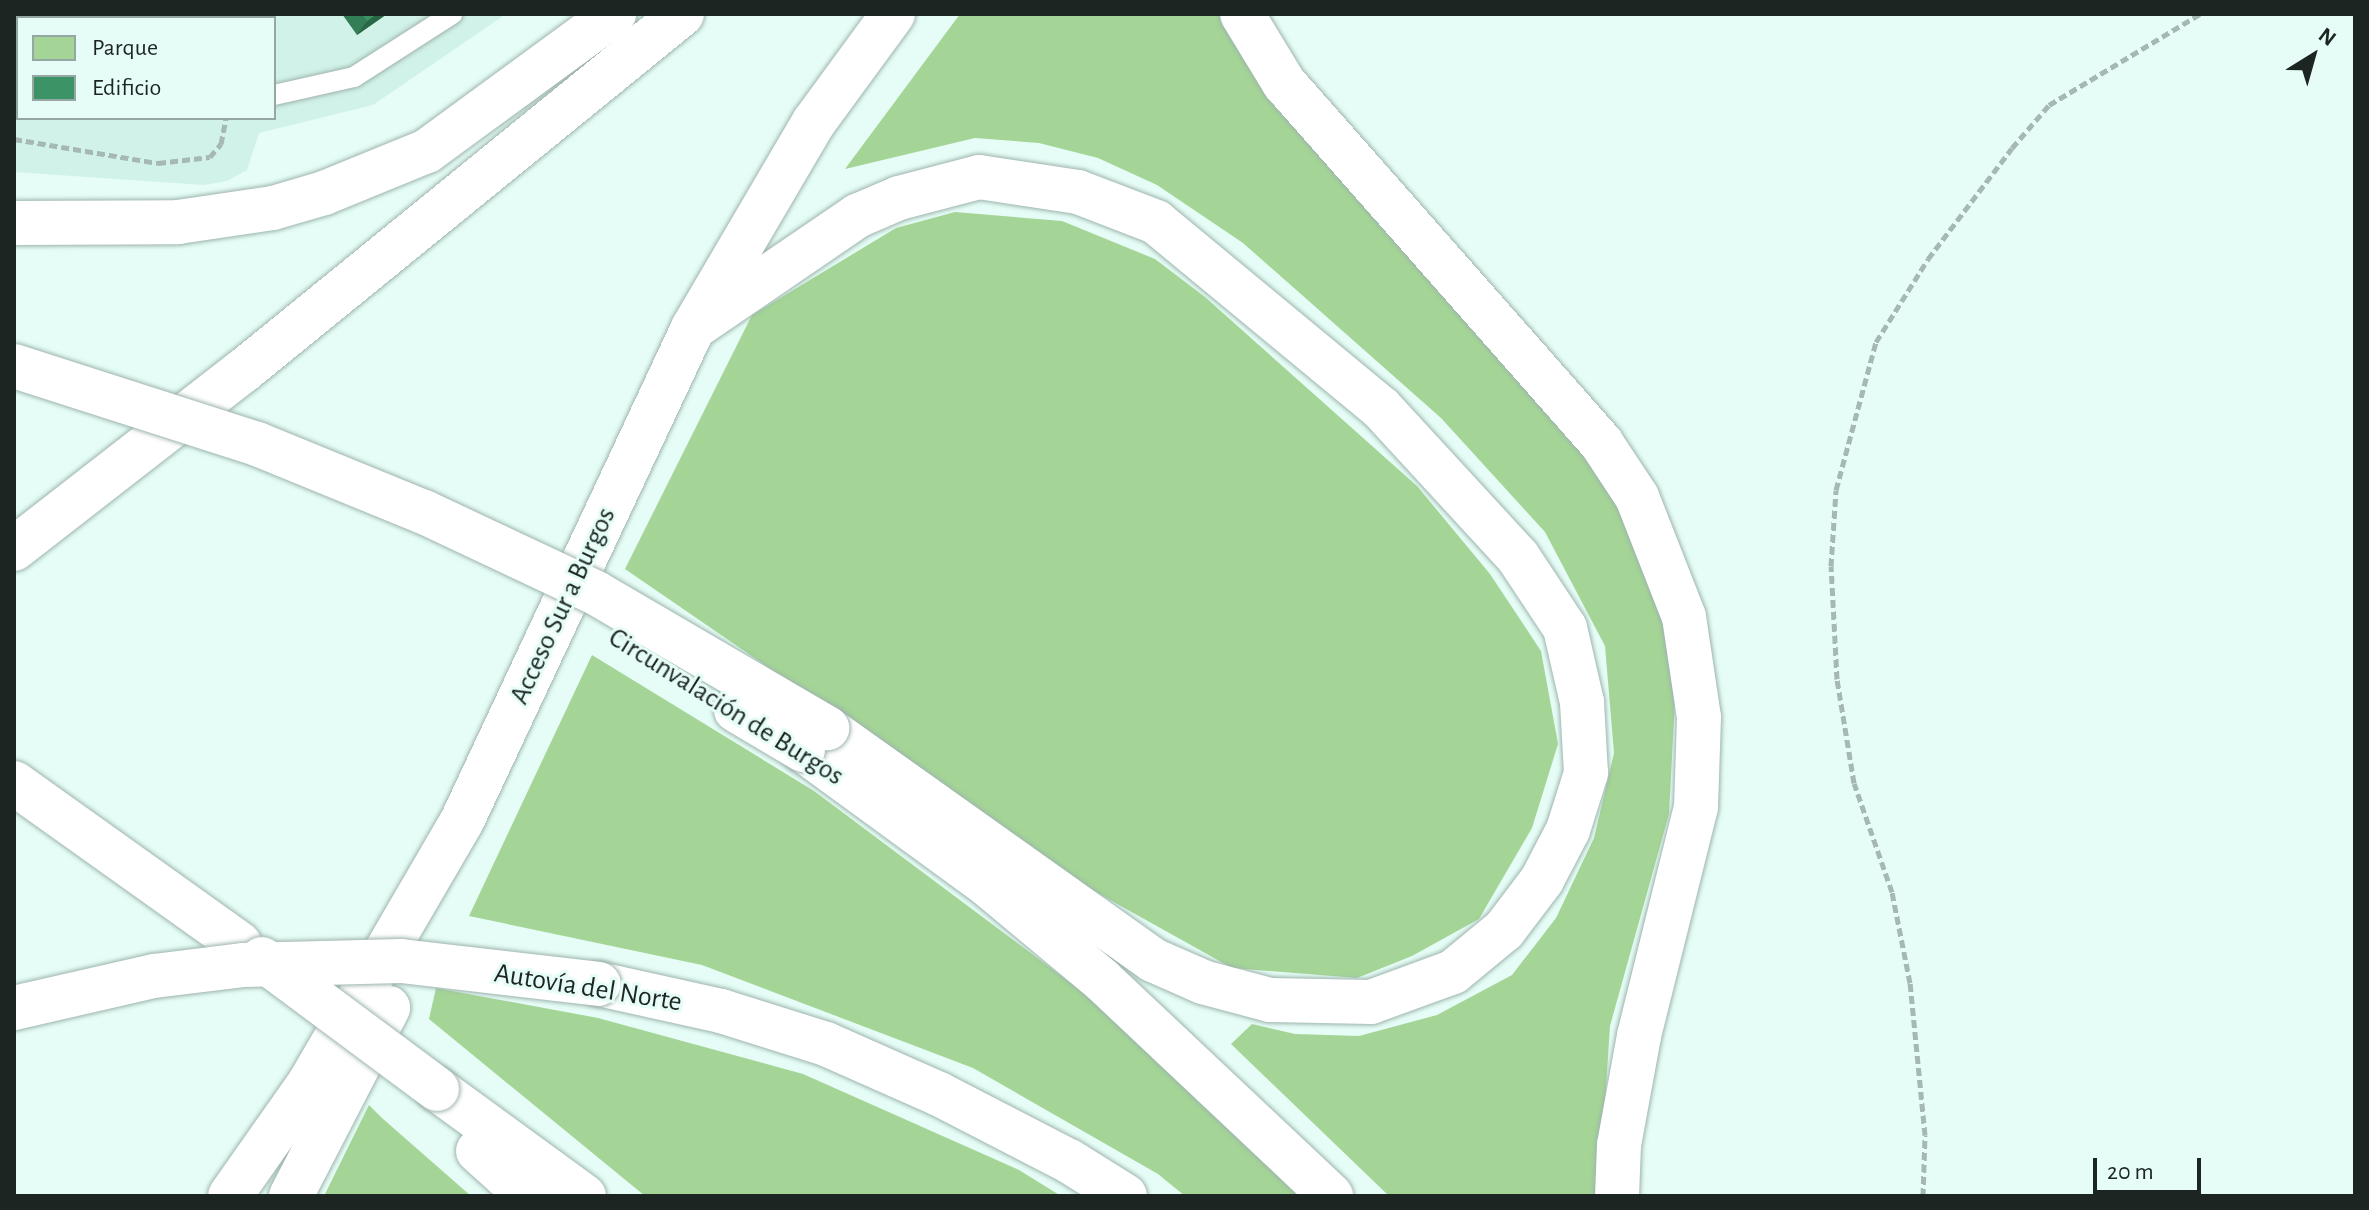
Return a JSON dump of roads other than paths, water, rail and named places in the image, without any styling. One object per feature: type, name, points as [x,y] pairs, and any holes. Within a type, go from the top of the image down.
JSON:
[{"type":"highway","points":[[14,223],[178,222],[273,208],[324,193],[427,151],[614,14]]},
{"type":"highway","points":[[18,544],[243,371],[682,14]]},
{"type":"highway","name":"Acceso Sur a Burgos","points":[[230,1196],[310,1082],[462,821],[693,328],[814,122],[893,14]]},
{"type":"highway","points":[[1242,14],[1284,83],[1602,444],[1637,497],[1684,617],[1699,717],[1696,807],[1639,1036],[1619,1145],[1617,1196]]},
{"type":"highway","points":[[14,366],[257,444],[424,512],[596,593],[1153,960],[1203,982],[1270,1000],[1371,1002],[1453,972],[1504,930],[1542,880],[1568,830],[1586,773],[1582,702],[1565,628],[1518,557],[1381,408],[1156,222],[1078,192],[979,177],[899,198],[857,216],[693,328]]},
{"type":"highway","name":"Circunvalación de Burgos","points":[[14,394],[179,441],[396,528],[592,623],[815,739],[1102,980],[1331,1196]]},
{"type":"highway","points":[[14,783],[437,1089],[490,1146],[528,1196]]},
{"type":"highway","points":[[291,1196],[444,898],[462,821]]},
{"type":"highway","name":"Autovía del Norte","points":[[14,1008],[154,976],[244,965],[401,961],[599,984],[721,1011],[826,1044],[939,1094],[1069,1161],[1125,1196]]},
{"type":"highway","points":[[490,1146],[584,1196]]},
{"type":"lane","points":[[276,95],[354,77],[452,14]]}]
